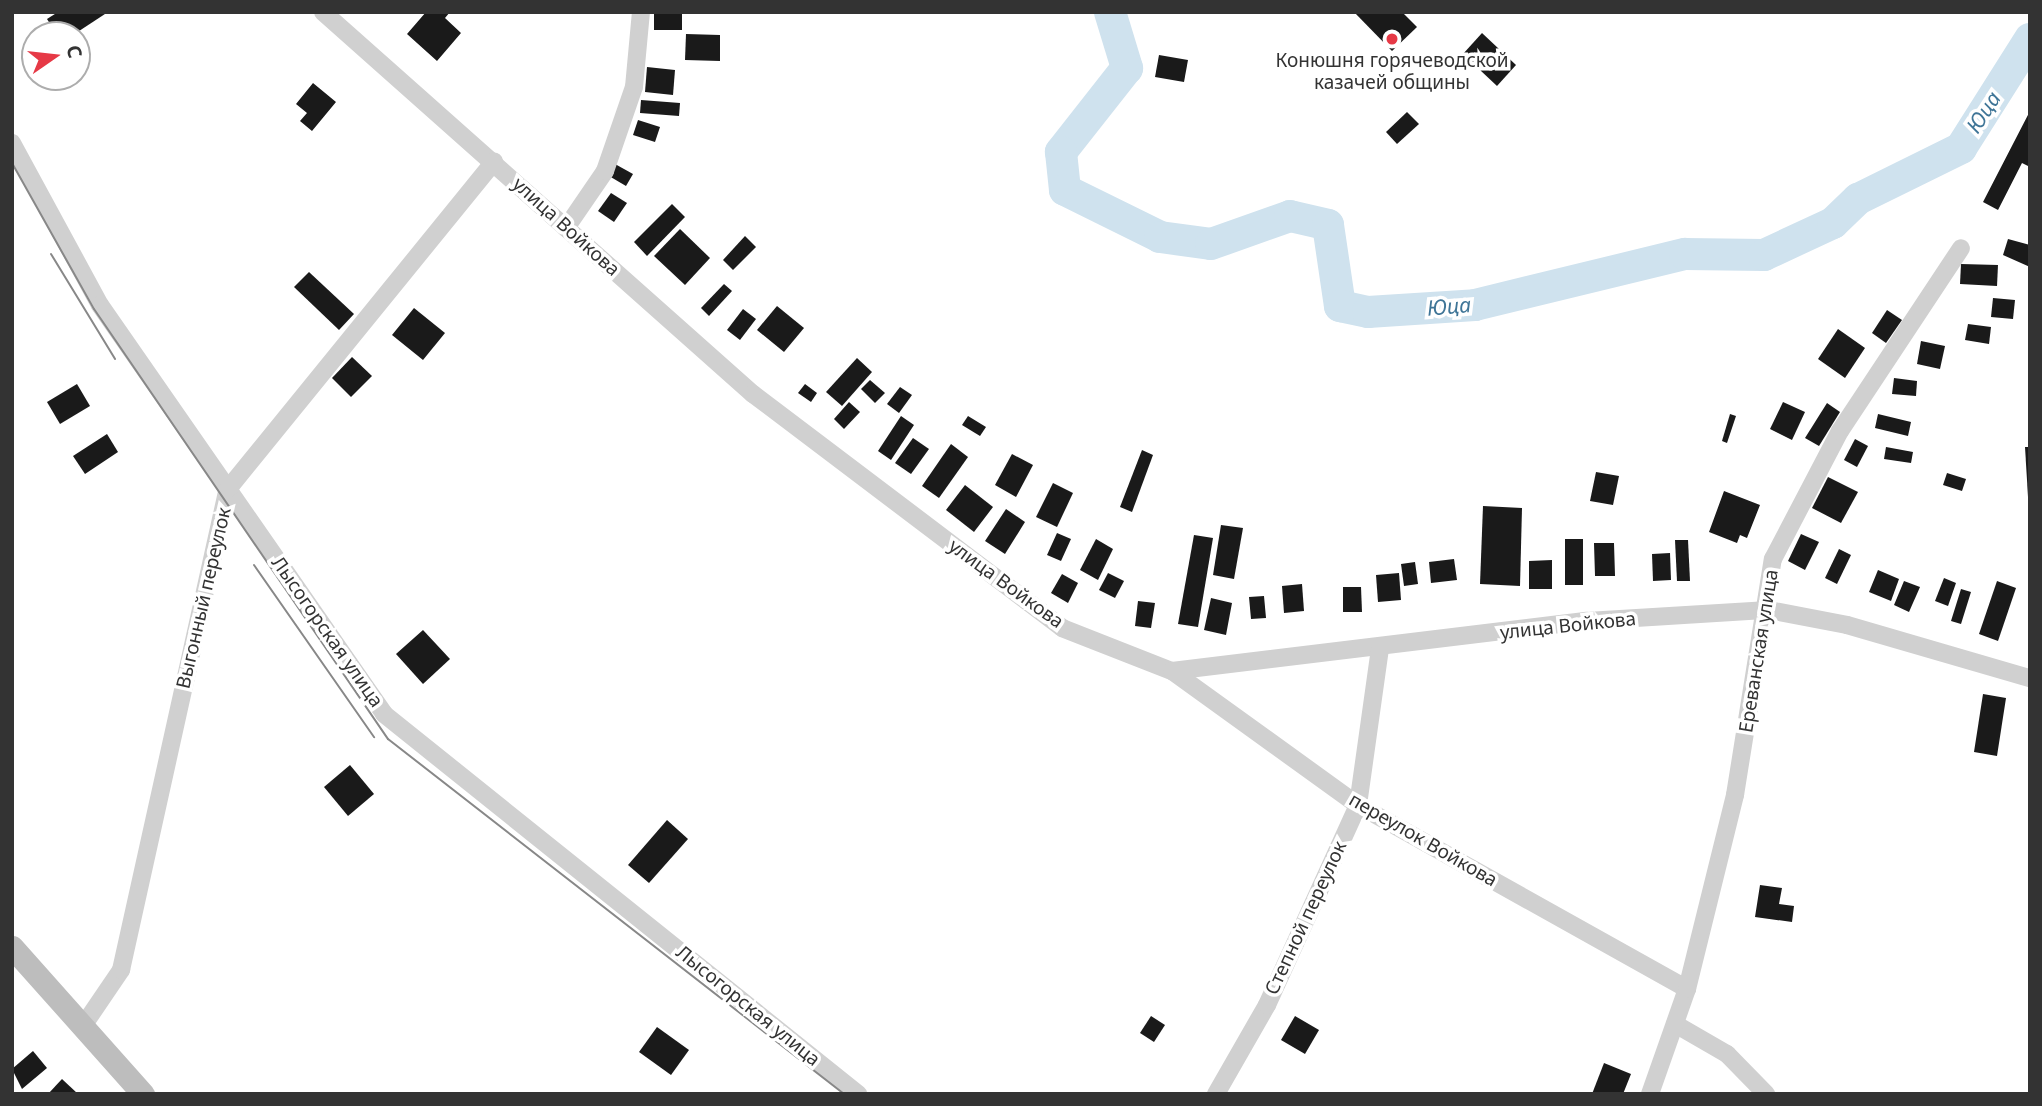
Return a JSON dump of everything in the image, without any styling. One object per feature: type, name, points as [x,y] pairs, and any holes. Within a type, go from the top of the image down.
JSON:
[{"type":"main road","points":[[12,947],[143,1094]]},
{"type":"street","name":"улица Войкова","points":[[323,12],[753,394],[1062,628],[1172,671],[1380,649],[1587,621],[1769,610],[1847,625],[2030,678]]},
{"type":"street","points":[[566,228],[605,171],[634,87],[641,12]]},
{"type":"street","name":"Лысогорская улица","points":[[12,143],[100,305],[384,714],[858,1094]]},
{"type":"street","name":"Выгонный переулок","points":[[83,1026],[121,971],[229,489],[494,162]]},
{"type":"street","name":"Ереванская улица","points":[[1650,1094],[1687,989],[1735,795],[1769,610],[1773,559],[1840,430],[1961,248]]},
{"type":"street","name":"Степной переулок","points":[[1216,1094],[1266,1004],[1358,805],[1380,649]]},
{"type":"street","name":"переулок Войкова","points":[[1172,671],[1358,805],[1687,989]]},
{"type":"street","points":[[1675,1024],[1727,1054],[1766,1094]]},
{"type":"building","points":[[58,12],[108,12],[91,23],[91,21],[47,19]]},
{"type":"building","points":[[426,12],[450,12],[445,18],[461,33],[437,61],[407,34]]},
{"type":"building","points":[[654,12],[682,12],[682,30],[654,30]]},
{"type":"building","name":"Конюшня горячеводской казачей общины","points":[[1354,12],[1402,12],[1417,27],[1392,51]]},
{"type":"building","points":[[1482,33],[1516,65],[1497,86],[1463,54]]},
{"type":"building","points":[[686,34],[720,35],[720,61],[685,60]]},
{"type":"building","points":[[1159,55],[1188,60],[1184,82],[1155,77]]},
{"type":"building","points":[[647,67],[675,70],[673,95],[645,92]]},
{"type":"building","points":[[313,83],[336,102],[312,131],[300,121],[307,113],[296,104]]},
{"type":"building","points":[[641,100],[680,103],[679,116],[640,113]]},
{"type":"building","points":[[2030,111],[2030,167],[2022,163],[1998,210],[1983,202]]},
{"type":"building","points":[[1407,112],[1419,124],[1397,144],[1386,132]]},
{"type":"building","points":[[638,120],[660,127],[655,142],[633,135]]},
{"type":"building","points":[[615,164],[633,174],[626,186],[609,176]]},
{"type":"building","points":[[611,193],[627,203],[614,222],[598,211]]},
{"type":"building","points":[[672,204],[685,217],[647,256],[634,242]]},
{"type":"building","points":[[680,229],[710,258],[685,285],[654,256]]},
{"type":"building","points":[[745,236],[756,247],[733,270],[723,260]]},
{"type":"building","points":[[2008,239],[2030,245],[2030,267],[2003,255]]},
{"type":"building","points":[[1961,264],[1998,265],[1997,286],[1960,284]]},
{"type":"building","points":[[309,272],[354,314],[339,330],[294,287]]},
{"type":"building","points":[[724,284],[732,291],[709,316],[701,308]]},
{"type":"building","points":[[1993,298],[2015,300],[2013,319],[1991,317]]},
{"type":"building","points":[[777,306],[804,328],[784,352],[757,330]]},
{"type":"building","points":[[414,308],[445,333],[423,360],[392,335]]},
{"type":"building","points":[[743,309],[756,319],[740,340],[727,330]]},
{"type":"building","points":[[1887,310],[1902,320],[1886,343],[1872,333]]},
{"type":"building","points":[[1968,324],[1991,327],[1989,344],[1965,340]]},
{"type":"building","points":[[1838,329],[1865,348],[1845,378],[1818,359]]},
{"type":"building","points":[[1921,341],[1945,346],[1940,369],[1917,364]]},
{"type":"building","points":[[352,357],[372,376],[351,397],[332,378]]},
{"type":"building","points":[[857,358],[872,372],[842,406],[826,392]]},
{"type":"building","points":[[1894,378],[1917,381],[1916,396],[1892,394]]},
{"type":"building","points":[[870,380],[885,393],[875,403],[861,389]]},
{"type":"building","points":[[77,384],[90,406],[60,424],[47,402]]},
{"type":"building","points":[[805,384],[817,393],[811,402],[798,393]]},
{"type":"building","points":[[900,387],[912,395],[899,413],[887,404]]},
{"type":"building","points":[[849,402],[860,412],[844,429],[834,419]]},
{"type":"building","points":[[1783,402],[1805,412],[1792,440],[1770,429]]},
{"type":"building","points":[[1827,403],[1840,412],[1819,446],[1805,438]]},
{"type":"building","points":[[1730,414],[1736,416],[1727,443],[1722,441]]},
{"type":"building","points":[[1878,414],[1911,422],[1908,436],[1875,428]]},
{"type":"building","points":[[901,416],[914,425],[891,460],[878,451]]},
{"type":"building","points":[[968,416],[986,427],[980,436],[962,425]]},
{"type":"building","points":[[107,434],[118,452],[85,474],[73,456]]},
{"type":"building","points":[[913,438],[929,449],[911,474],[895,463]]},
{"type":"building","points":[[1855,439],[1868,446],[1857,467],[1844,460]]},
{"type":"building","points":[[951,444],[968,457],[939,498],[922,486]]},
{"type":"building","points":[[1886,447],[1913,452],[1911,463],[1884,459]]},
{"type":"building","points":[[2025,447],[2030,447],[2030,497],[2028,497]]},
{"type":"building","points":[[1142,450],[1153,455],[1132,512],[1120,507]]},
{"type":"building","points":[[1012,454],[1033,465],[1016,497],[995,485]]},
{"type":"building","points":[[1596,472],[1619,476],[1613,505],[1590,501]]},
{"type":"building","points":[[1947,473],[1966,479],[1962,491],[1943,485]]},
{"type":"building","points":[[1828,477],[1858,492],[1841,523],[1812,508]]},
{"type":"building","points":[[1053,483],[1073,493],[1057,527],[1036,517]]},
{"type":"building","points":[[965,485],[993,507],[974,532],[946,510]]},
{"type":"building","points":[[1724,491],[1760,505],[1747,538],[1740,535],[1737,543],[1709,532]]},
{"type":"building","points":[[1483,506],[1522,508],[1520,586],[1480,584]]},
{"type":"building","points":[[1006,509],[1025,522],[1005,554],[985,541]]},
{"type":"building","points":[[1221,525],[1243,528],[1234,579],[1213,575]]},
{"type":"building","points":[[1057,533],[1071,539],[1061,561],[1047,555]]},
{"type":"building","points":[[1801,534],[1819,542],[1805,570],[1788,561]]},
{"type":"building","points":[[1194,535],[1213,538],[1198,627],[1178,624]]},
{"type":"building","points":[[1096,539],[1113,549],[1098,580],[1080,570]]},
{"type":"building","points":[[1565,539],[1583,539],[1583,585],[1565,585]]},
{"type":"building","points":[[1675,540],[1688,540],[1690,581],[1677,581]]},
{"type":"building","points":[[1594,543],[1614,543],[1615,576],[1595,576]]},
{"type":"building","points":[[1839,549],[1851,555],[1837,584],[1825,578]]},
{"type":"building","points":[[1670,553],[1671,580],[1653,581],[1652,554]]},
{"type":"building","points":[[1454,559],[1457,580],[1431,583],[1429,562]]},
{"type":"building","points":[[1552,560],[1552,589],[1529,589],[1529,561]]},
{"type":"building","points":[[1415,562],[1418,584],[1404,586],[1401,564]]},
{"type":"building","points":[[1878,570],[1899,579],[1891,601],[1869,592]]},
{"type":"building","points":[[1108,573],[1124,581],[1115,598],[1099,590]]},
{"type":"building","points":[[1399,573],[1401,600],[1378,602],[1376,575]]},
{"type":"building","points":[[1062,574],[1078,583],[1068,603],[1051,593]]},
{"type":"building","points":[[1944,578],[1956,583],[1948,606],[1935,601]]},
{"type":"building","points":[[1904,581],[1920,587],[1909,612],[1894,605]]},
{"type":"building","points":[[1997,581],[2016,588],[1998,641],[1979,634]]},
{"type":"building","points":[[1302,584],[1304,611],[1284,613],[1282,586]]},
{"type":"building","points":[[1343,587],[1361,587],[1362,612],[1343,612]]},
{"type":"building","points":[[1961,589],[1971,592],[1961,624],[1951,621]]},
{"type":"building","points":[[1264,596],[1266,618],[1251,619],[1249,597]]},
{"type":"building","points":[[1211,598],[1232,603],[1226,635],[1204,630]]},
{"type":"building","points":[[1138,601],[1155,603],[1151,628],[1135,626]]},
{"type":"building","points":[[423,630],[450,659],[423,684],[396,654]]},
{"type":"building","points":[[1983,694],[2006,698],[1997,756],[1974,752]]},
{"type":"building","points":[[350,765],[374,794],[348,816],[324,787]]},
{"type":"building","points":[[667,820],[688,839],[649,883],[628,865]]},
{"type":"building","points":[[1760,885],[1782,888],[1779,904],[1794,906],[1792,922],[1755,917]]},
{"type":"building","points":[[1151,1016],[1165,1025],[1154,1042],[1140,1033]]},
{"type":"building","points":[[1295,1016],[1319,1030],[1305,1054],[1281,1040]]},
{"type":"building","points":[[657,1027],[689,1050],[671,1075],[639,1052]]},
{"type":"building","points":[[33,1051],[47,1068],[22,1089],[12,1069]]},
{"type":"building","points":[[1604,1063],[1631,1074],[1623,1094],[1592,1094]]},
{"type":"building","points":[[62,1079],[78,1094],[48,1094]]},
{"type":"waterway","name":"Юца","points":[[1110,12],[1127,68],[1061,152],[1065,190],[1160,237],[1211,244],[1290,216],[1328,225],[1340,306],[1368,312],[1475,305],[1685,254],[1764,255],[1833,223],[1858,199],[1961,148],[2030,39]]},
{"type":"tram line","points":[[12,163],[94,309],[388,739],[844,1094]]},
{"type":"tram line","points":[[51,254],[115,359]]},
{"type":"tram line","points":[[254,565],[374,737]]},
{"type":"place","name":"Конюшня горячеводской казачей общины","points":[[1392,39]]}]
